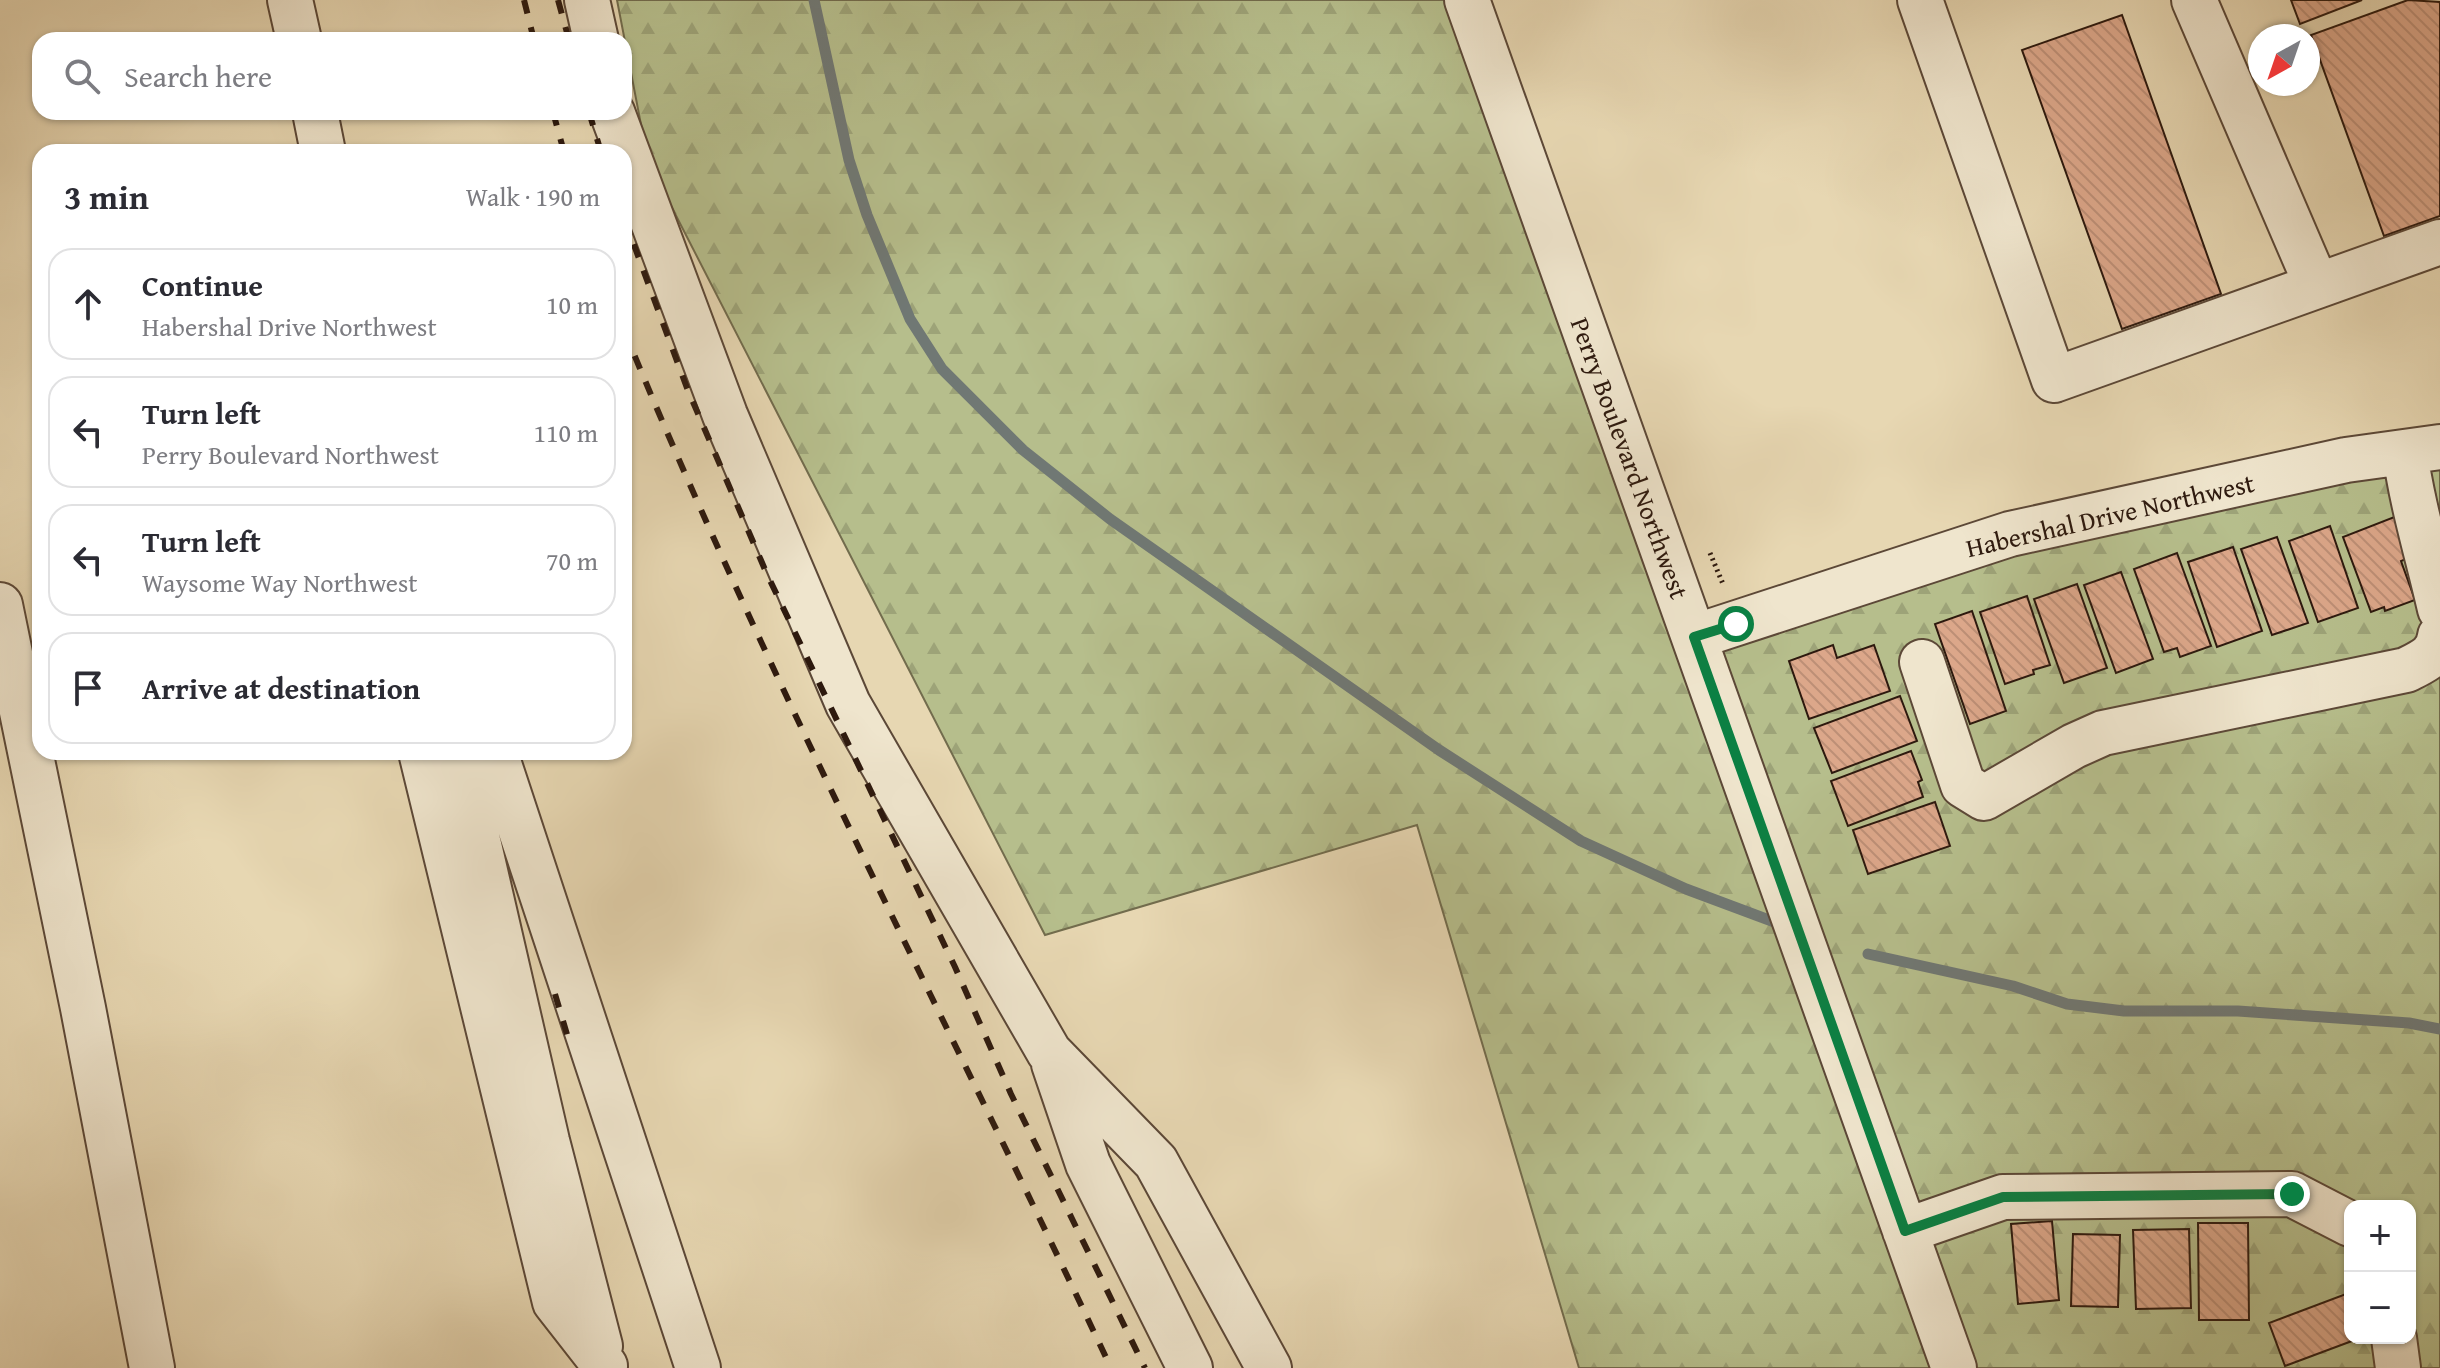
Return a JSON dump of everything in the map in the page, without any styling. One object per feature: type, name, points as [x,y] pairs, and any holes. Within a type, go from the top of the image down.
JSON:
[{"type":"street","points":[[290,0],[297,32]]},
{"type":"street","points":[[587,0],[594,32]]},
{"type":"street","name":"Perry Boulevard Northwest","points":[[1467,0],[1954,1368]]},
{"type":"street","points":[[1920,0],[2054,380],[2440,242]]},
{"type":"street","points":[[2194,0],[2317,286]]},
{"type":"street","points":[[317,120],[321,144]]},
{"type":"street","points":[[615,120],[624,144]]},
{"type":"street","points":[[632,166],[725,415],[848,704],[1049,1052],[1088,1164],[1190,1368]]},
{"type":"street","points":[[2422,449],[2411,497],[2440,609]]},
{"type":"street","name":"Habershal Drive Northwest","points":[[1694,637],[2010,534],[2346,460],[2422,449]]},
{"type":"street","points":[[0,605],[83,1008],[152,1368]]},
{"type":"street","points":[[1922,662],[1963,785],[1984,798],[2074,746],[2103,733],[2406,670],[2430,658],[2439,644],[2440,636]]},
{"type":"street","points":[[423,760],[555,1302],[605,1367]]},
{"type":"street","points":[[456,760],[479,845],[547,1141],[605,1367]]},
{"type":"street","points":[[498,760],[698,1368]]},
{"type":"street","points":[[1049,1052],[1156,1162],[1269,1368]]},
{"type":"street","points":[[1905,1231],[2003,1197],[2292,1194],[2344,1221]]},
{"type":"street","points":[[1136,1261],[1196,1237]]},
{"type":"street","points":[[2395,1344],[2398,1368]]},
{"type":"green space","points":[[617,0],[1471,0],[1717,650],[2090,513],[2440,453],[2440,1368],[1579,1368],[1417,825],[1045,935],[648,161],[632,78],[632,32],[623,32]]},
{"type":"building","points":[[2291,0],[2362,0],[2300,24]]},
{"type":"building","points":[[2408,0],[2440,2],[2440,216],[2384,236],[2320,60],[2320,32]]},
{"type":"building","points":[[2122,15],[2221,294],[2122,329],[2022,50]]},
{"type":"building","points":[[2402,514],[2416,555],[2401,561],[2415,600],[2385,611],[2384,607],[2371,612],[2343,537]]},
{"type":"building","points":[[2330,526],[2358,608],[2318,622],[2289,541]]},
{"type":"building","points":[[2277,537],[2308,623],[2272,635],[2241,549]]},
{"type":"building","points":[[2233,547],[2262,631],[2217,647],[2188,562]]},
{"type":"building","points":[[2177,553],[2211,646],[2180,657],[2177,648],[2164,652],[2134,569]]},
{"type":"building","points":[[2121,572],[2153,659],[2116,673],[2084,585]]},
{"type":"building","points":[[2077,584],[2107,668],[2064,683],[2034,599]]},
{"type":"building","points":[[2027,596],[2050,665],[2005,684],[1980,612]]},
{"type":"building","points":[[1972,611],[2006,711],[1970,724],[1935,624]]},
{"type":"building","points":[[1833,645],[1837,658],[1874,645],[1890,691],[1809,719],[1789,661]]},
{"type":"building","points":[[1900,696],[1917,741],[1832,773],[1814,728]]},
{"type":"building","points":[[1911,751],[1922,780],[1918,782],[1923,797],[1848,826],[1831,781]]},
{"type":"building","points":[[1935,802],[1950,846],[1868,874],[1853,830]]},
{"type":"building","points":[[2052,1221],[2059,1300],[2018,1304],[2011,1224]]},
{"type":"building","points":[[2198,1223],[2248,1223],[2249,1320],[2199,1320]]},
{"type":"building","points":[[2189,1229],[2191,1308],[2136,1309],[2133,1230]]},
{"type":"building","points":[[2073,1234],[2120,1235],[2118,1307],[2071,1306]]},
{"type":"building","points":[[2344,1295],[2344,1344],[2285,1366],[2269,1323]]},
{"type":"waterway","points":[[814,0],[849,160],[867,215],[910,319],[942,369],[1023,450],[1110,519],[1439,750],[1581,841],[1686,889],[1785,926]]},
{"type":"waterway","points":[[1868,954],[2013,986],[2067,1004],[2124,1011],[2238,1011],[2409,1023],[2440,1029]]},
{"type":"railway","points":[[524,0],[532,32]]},
{"type":"railway","points":[[558,0],[567,32]]},
{"type":"railway","points":[[555,120],[562,144]]},
{"type":"railway","points":[[591,120],[599,144]]},
{"type":"railway","points":[[632,240],[687,388],[766,572],[955,967],[1011,1094],[1145,1368]]},
{"type":"railway","points":[[632,349],[738,592],[799,722],[1111,1368]]},
{"type":"railway","points":[[555,994],[569,1041]]},
{"type":"route","points":[[1736,624],[1694,637],[1905,1231],[2003,1197],[2292,1194]]}]
